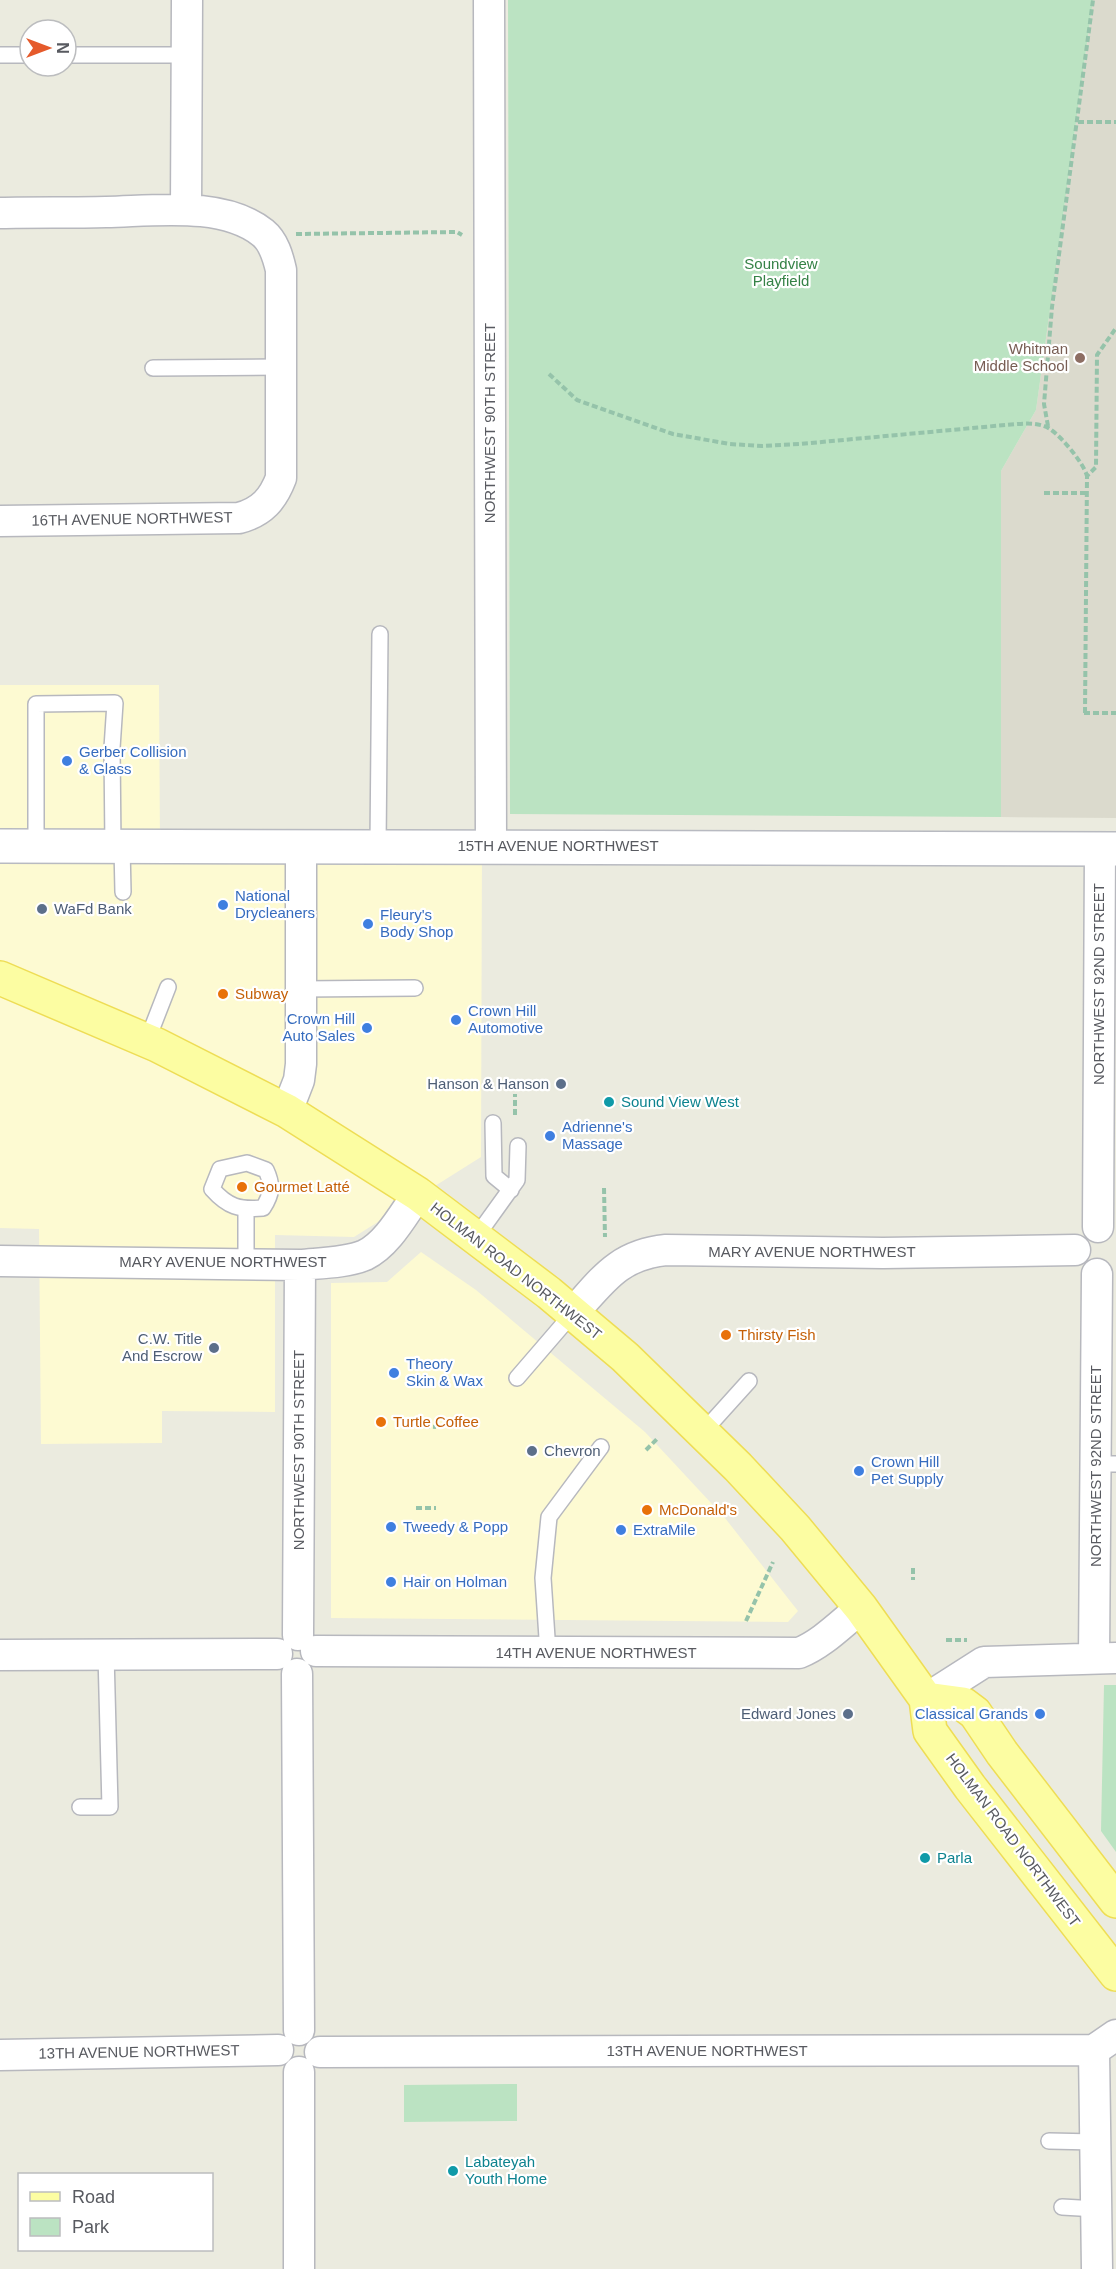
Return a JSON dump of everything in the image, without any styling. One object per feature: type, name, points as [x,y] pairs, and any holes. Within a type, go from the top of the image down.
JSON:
[{"type":"main road","name":"15TH AVENUE NORTHWEST","points":[[0,846],[1108,849]]},
{"type":"main road","name":"HOLMAN ROAD NORTHWEST","points":[[0,978],[147,1041],[225,1078],[286,1111],[418,1194],[573,1312],[625,1357],[738,1467],[795,1528],[861,1608],[926,1699],[930,1731],[970,1787],[1116,1974]]},
{"type":"main road","points":[[926,1699],[963,1704],[975,1713],[1002,1753],[1116,1901]]},
{"type":"street","points":[[186,210],[187,0]]},
{"type":"street","name":"NORTHWEST 90TH STREET","points":[[489,0],[490,846]]},
{"type":"street","points":[[0,213],[186,210],[224,215],[257,229],[275,248],[281,270],[281,367]]},
{"type":"street","name":"16TH AVENUE NORTHWEST","points":[[0,521],[239,518],[252,514],[263,507],[274,495],[281,478],[281,367]]},
{"type":"street","points":[[286,1111],[299,1080],[301,846]]},
{"type":"street","name":"NORTHWEST 92ND STREET","points":[[1107,1231],[1108,849]]},
{"type":"street","name":"MARY AVENUE NORTHWEST","points":[[0,1261],[300,1265],[348,1259],[364,1255],[372,1250],[389,1233],[418,1194]]},
{"type":"street","points":[[1106,1270],[1082,1268],[1075,1250],[1077,1240],[1087,1230],[1107,1231]]},
{"type":"street","name":"MARY AVENUE NORTHWEST","points":[[573,1312],[616,1268],[630,1258],[666,1250],[883,1253],[1075,1250]]},
{"type":"street","name":"NORTHWEST 90TH STREET","points":[[288,2040],[297,1654],[300,1265]]},
{"type":"street","name":"NORTHWEST 92ND STREET","points":[[1105,1658],[1106,1270]]},
{"type":"street","name":"14TH AVENUE NORTHWEST","points":[[0,1654],[799,1653],[829,1635],[861,1608]]},
{"type":"street","points":[[926,1699],[984,1662],[1105,1658]]},
{"type":"street","points":[[309,2032],[319,2042],[320,2052],[314,2067],[299,2072],[289,2070],[279,2059],[288,2040],[309,2032]]},
{"type":"street","name":"13TH AVENUE NORTHWEST","points":[[0,2055],[288,2040]]},
{"type":"street","points":[[1097,2269],[1095,2142],[1105,2042]]},
{"type":"street","name":"13TH AVENUE NORTHWEST","points":[[320,2052],[1105,2042]]},
{"type":"street","points":[[299,2072],[299,2269]]},
{"type":"lane","points":[[78,55],[186,54]]},
{"type":"lane","points":[[0,55],[18,55]]},
{"type":"lane","points":[[153,368],[281,367]]},
{"type":"lane","points":[[378,846],[380,634]]},
{"type":"lane","points":[[36,846],[36,704],[115,704],[112,748],[123,891]]},
{"type":"lane","points":[[147,1041],[168,987]]},
{"type":"lane","points":[[301,989],[415,988]]},
{"type":"lane","points":[[493,1123],[494,1176],[511,1190]]},
{"type":"lane","points":[[476,1237],[518,1180],[518,1146]]},
{"type":"lane","points":[[246,1210],[246,1264]]},
{"type":"lane","points":[[517,1378],[573,1312]]},
{"type":"lane","points":[[703,1432],[749,1381]]},
{"type":"lane","points":[[548,1653],[543,1578],[549,1517],[601,1447]]},
{"type":"lane","points":[[80,1807],[110,1807],[106,1654]]},
{"type":"lane","points":[[1049,2141],[1095,2142]]},
{"type":"lane","points":[[1062,2207],[1096,2209]]},
{"type":"path","points":[[1090,474],[1048,426],[1044,404],[1047,349],[1093,0]]},
{"type":"path","points":[[1078,122],[1116,122]]},
{"type":"path","points":[[257,229],[457,232]]},
{"type":"path","points":[[1116,328],[1097,355],[1096,467],[1090,474],[1086,493],[1084,713],[1116,713]]},
{"type":"path","points":[[549,374],[577,400],[673,434],[730,444],[762,446],[800,444],[1005,425],[1048,426]]},
{"type":"path","points":[[1044,493],[1086,493]]},
{"type":"path","points":[[515,1094],[515,1115]]},
{"type":"path","points":[[604,1188],[605,1237]]},
{"type":"path","points":[[415,1426],[436,1426]]},
{"type":"path","points":[[646,1450],[658,1438]]},
{"type":"path","points":[[416,1508],[436,1508]]},
{"type":"path","points":[[746,1621],[773,1563]]},
{"type":"path","points":[[913,1568],[913,1580]]},
{"type":"shaded area","name":"Whitman Middle School","points":[[1093,0],[1116,0],[1116,818],[1001,817],[1001,471],[1036,410]]},
{"type":"shaded area","points":[[0,685],[159,685],[160,846],[482,846],[481,1157],[354,1237],[275,1235],[275,1412],[162,1411],[162,1443],[41,1444],[39,1229],[0,1228]]},
{"type":"shaded area","points":[[421,1252],[476,1290],[645,1432],[725,1518],[798,1611],[788,1622],[331,1618],[331,1283],[387,1282]]},
{"type":"green space","name":"Soundview Playfield","points":[[508,0],[1093,0],[1036,410],[1001,471],[1001,817],[510,814]]},
{"type":"green space","points":[[1104,1685],[1116,1685],[1116,1852],[1101,1831]]},
{"type":"green space","points":[[517,2084],[517,2121],[404,2122],[404,2085]]},
{"type":"place","name":"Whitman Middle School","points":[[1080,358]]},
{"type":"place","name":"Gerber Collision & Glass","points":[[67,761]]},
{"type":"place","name":"National Drycleaners","points":[[223,905]]},
{"type":"place","name":"WaFd Bank","points":[[42,909]]},
{"type":"place","name":"Fleury's Body Shop","points":[[368,924]]},
{"type":"place","name":"Subway","points":[[223,994]]},
{"type":"place","name":"Crown Hill Automotive","points":[[456,1020]]},
{"type":"place","name":"Crown Hill Auto Sales","points":[[367,1028]]},
{"type":"place","name":"Hanson & Hanson","points":[[561,1084]]},
{"type":"place","name":"Sound View West","points":[[609,1102]]},
{"type":"place","name":"Adrienne's Massage","points":[[550,1136]]},
{"type":"place","name":"Gourmet Latté","points":[[242,1187]]},
{"type":"place","name":"Thirsty Fish","points":[[726,1335]]},
{"type":"place","name":"C.W. Title And Escrow","points":[[214,1348]]},
{"type":"place","name":"Theory Skin & Wax","points":[[394,1373]]},
{"type":"place","name":"Turtle Coffee","points":[[381,1422]]},
{"type":"place","name":"Chevron","points":[[532,1451]]},
{"type":"place","name":"Crown Hill Pet Supply","points":[[859,1471]]},
{"type":"place","name":"McDonald's","points":[[647,1510]]},
{"type":"place","name":"Tweedy & Popp","points":[[391,1527]]},
{"type":"place","name":"ExtraMile","points":[[621,1530]]},
{"type":"place","name":"Hair on Holman","points":[[391,1582]]},
{"type":"place","name":"Edward Jones","points":[[848,1714]]},
{"type":"place","name":"Classical Grands","points":[[1040,1714]]},
{"type":"place","name":"Parla","points":[[925,1858]]},
{"type":"place","name":"Labateyah Youth Home","points":[[453,2171]]}]
